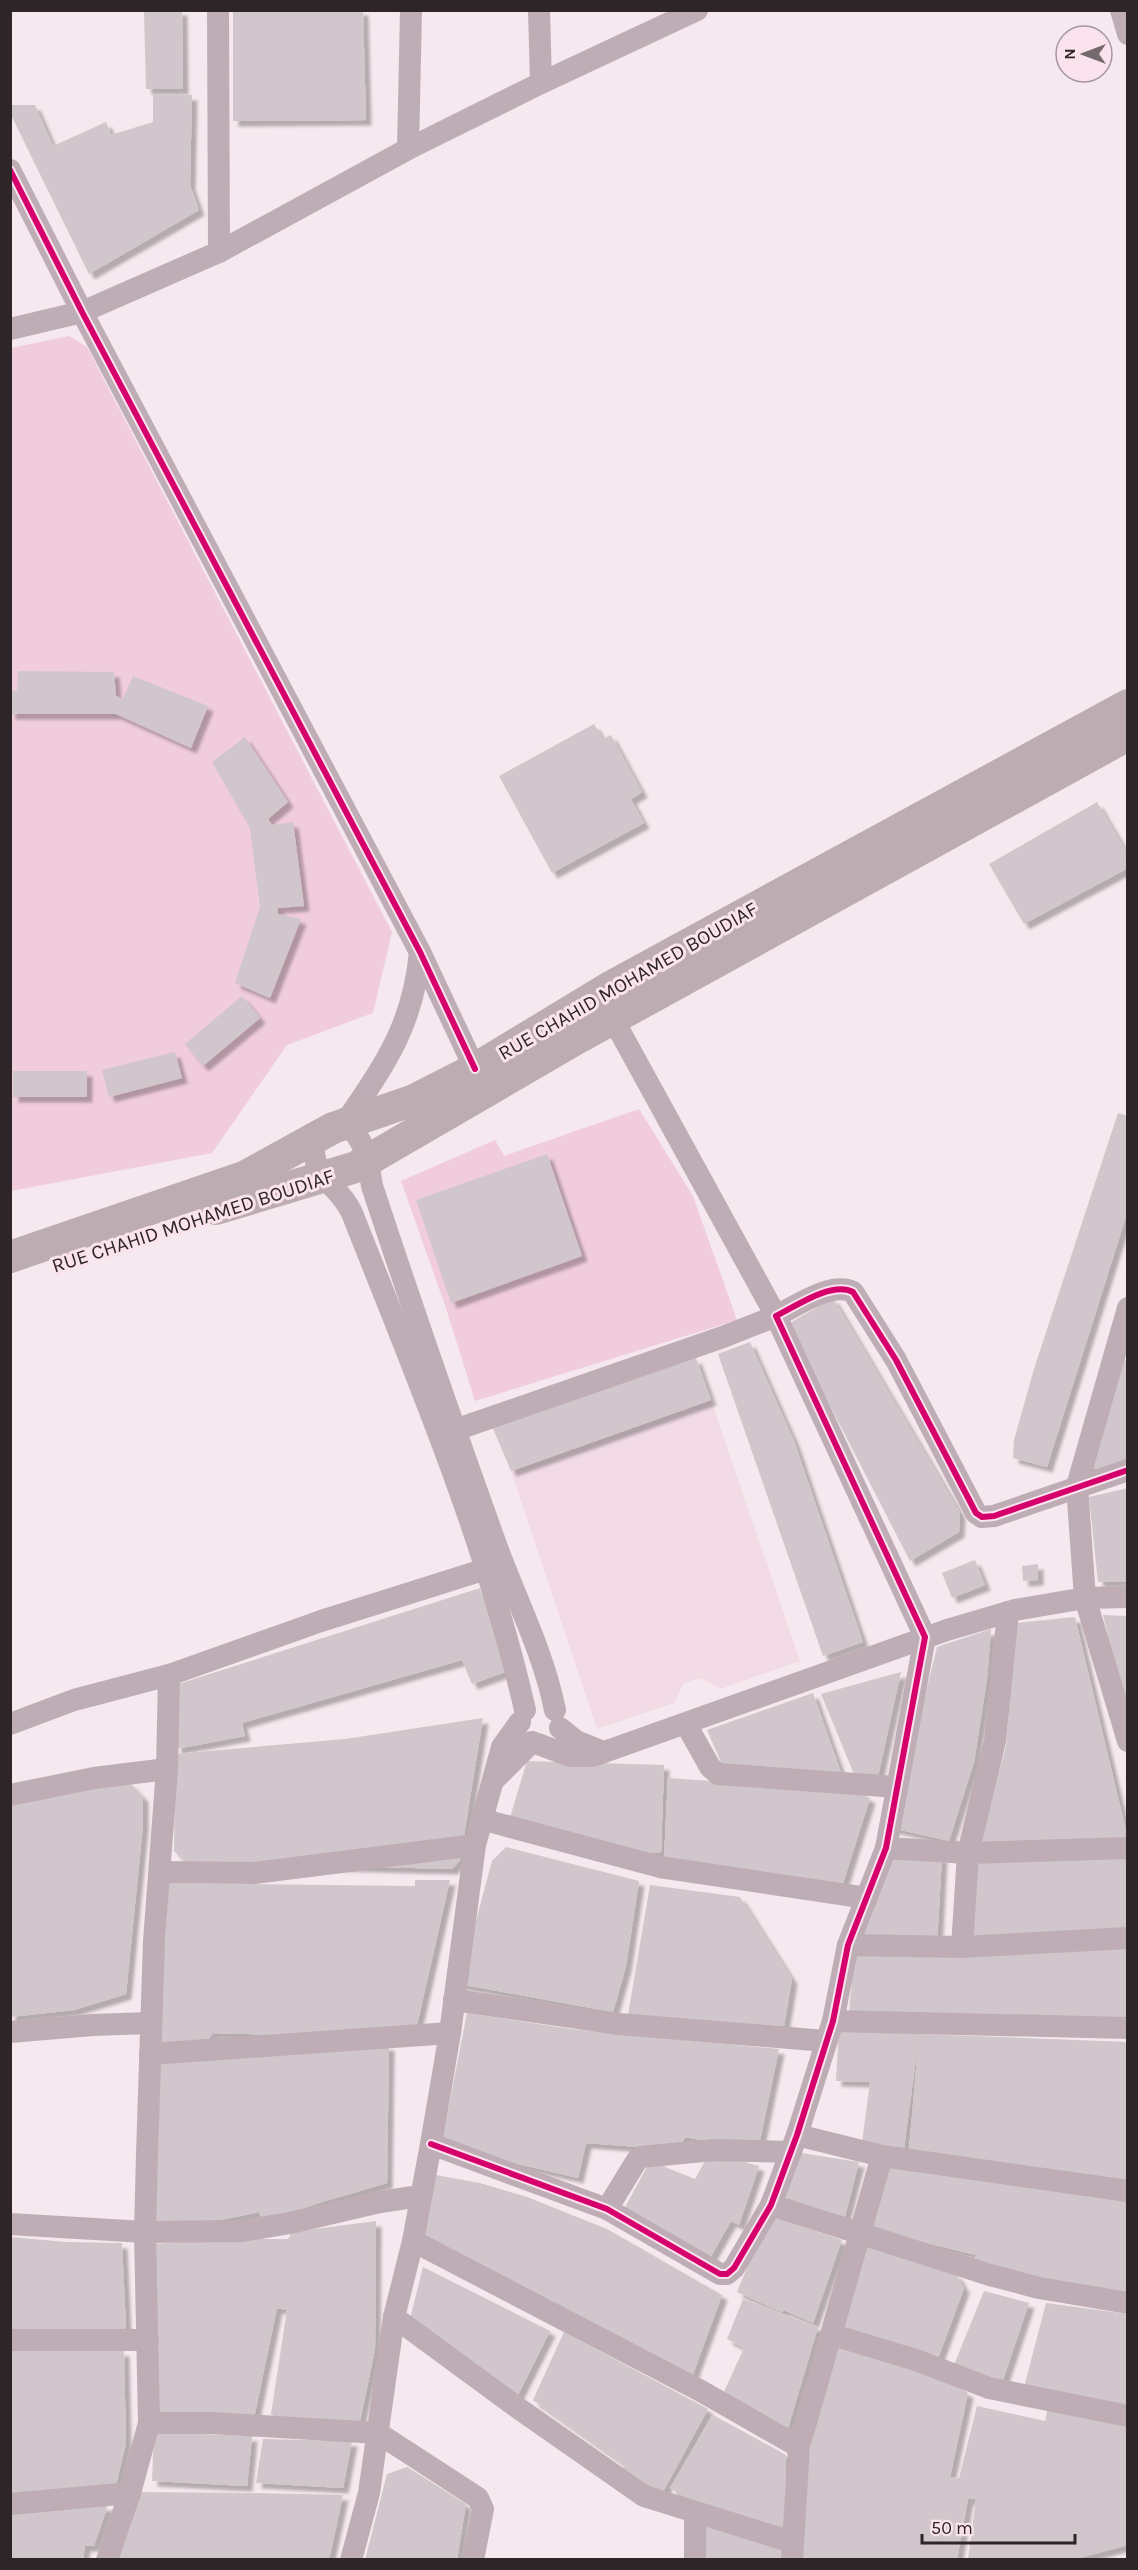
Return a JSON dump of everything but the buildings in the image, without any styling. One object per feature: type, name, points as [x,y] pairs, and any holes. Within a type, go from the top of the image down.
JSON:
[{"type":"main road","name":"RUE CHAHID MOHAMED BOUDIAF","points":[[10,1257],[244,1177],[345,1123],[406,1103],[475,1069],[612,986],[1128,705]]},
{"type":"main road","name":"RUE CHAHID MOHAMED BOUDIAF","points":[[10,1280],[243,1200],[324,1179],[368,1161],[613,1019],[1128,735]]},
{"type":"street","points":[[218,10],[219,252]]},
{"type":"street","points":[[408,149],[411,10]]},
{"type":"street","points":[[10,329],[82,312],[219,252],[408,149],[696,10]]},
{"type":"street","points":[[1120,10],[1128,34]]},
{"type":"street","points":[[541,83],[542,12]]},
{"type":"street","points":[[10,170],[82,312],[420,952],[475,1069]]},
{"type":"street","points":[[420,952],[412,1000],[395,1046],[345,1123],[362,1142],[372,1186],[454,1430],[502,1562],[544,1666],[557,1719],[554,1738],[535,1743],[495,1779]]},
{"type":"street","points":[[432,2144],[607,2210],[716,2273],[724,2274],[734,2268],[771,2205],[794,2143],[830,2031],[848,1945],[886,1848],[925,1637],[776,1316],[613,1019]]},
{"type":"street","points":[[313,1139],[315,1164],[324,1179],[345,1201],[352,1213],[439,1436],[486,1569],[511,1650],[522,1716],[521,1730],[535,1743],[581,1758],[604,1753],[925,1637],[1008,1612],[1085,1598],[1128,1597]]},
{"type":"street","points":[[454,1430],[723,1337],[776,1316],[831,1290],[844,1289],[853,1292],[896,1360],[978,1515],[994,1516],[1128,1470]]},
{"type":"street","points":[[1128,1308],[1077,1486],[1085,1598],[1128,1740]]},
{"type":"street","points":[[10,1724],[74,1700],[169,1675],[321,1621],[486,1569]]},
{"type":"street","points":[[962,1947],[968,1853],[995,1741],[1008,1612]]},
{"type":"street","points":[[107,2559],[130,2493],[149,2423],[145,2232],[150,2023],[167,1769],[169,1675]]},
{"type":"street","points":[[351,2559],[369,2493],[394,2317],[432,2144],[450,2033],[475,1845],[502,1747],[530,1705],[543,1703],[576,1741],[604,1753]]},
{"type":"street","points":[[686,1724],[710,1767],[718,1774],[897,1787]]},
{"type":"street","points":[[10,1795],[94,1778],[167,1769]]},
{"type":"street","points":[[481,1819],[660,1867],[867,1898]]},
{"type":"street","points":[[160,1872],[254,1873],[475,1845]]},
{"type":"street","points":[[886,1848],[968,1853],[1128,1848]]},
{"type":"street","points":[[848,1945],[962,1947],[1128,1938]]},
{"type":"street","points":[[454,2000],[619,2024],[830,2031],[1128,2028]]},
{"type":"street","points":[[10,2032],[150,2023]]},
{"type":"street","points":[[150,2055],[450,2033]]},
{"type":"street","points":[[607,2210],[641,2157],[794,2143],[1128,2191]]},
{"type":"street","points":[[394,2317],[518,2408],[644,2496],[695,2513],[792,2551],[800,2448],[882,2156]]},
{"type":"street","points":[[10,2224],[145,2232],[242,2231],[272,2227],[380,2202],[420,2196]]},
{"type":"street","points":[[771,2205],[860,2235],[1009,2280],[1128,2302]]},
{"type":"street","points":[[412,2241],[701,2391],[800,2448]]},
{"type":"street","points":[[833,2335],[916,2360],[989,2388],[1128,2416]]},
{"type":"street","points":[[10,2340],[148,2340]]},
{"type":"street","points":[[149,2423],[235,2424],[378,2433],[478,2498],[483,2509],[473,2559]]},
{"type":"street","points":[[10,2504],[130,2493]]},
{"type":"street","points":[[695,2513],[695,2559]]},
{"type":"shaded area","points":[[69,336],[87,347],[392,932],[373,1013],[287,1045],[212,1153],[11,1191],[11,348]]},
{"type":"shaded area","points":[[639,1109],[693,1196],[737,1320],[475,1401],[445,1305],[401,1181],[495,1140],[504,1156]]},
{"type":"shaded area","points":[[711,1400],[800,1661],[720,1689],[701,1678],[684,1683],[674,1703],[597,1729],[511,1471]]},
{"type":"cycle path","points":[[10,170],[82,312],[420,952],[475,1069]]},
{"type":"cycle path","points":[[431,2144],[607,2209],[720,2274],[727,2274],[734,2268],[771,2205],[797,2135],[833,2021],[848,1945],[886,1848],[925,1637],[776,1316],[825,1292],[844,1289],[853,1292],[896,1360],[976,1513],[982,1517],[994,1516],[1128,1470]]}]
